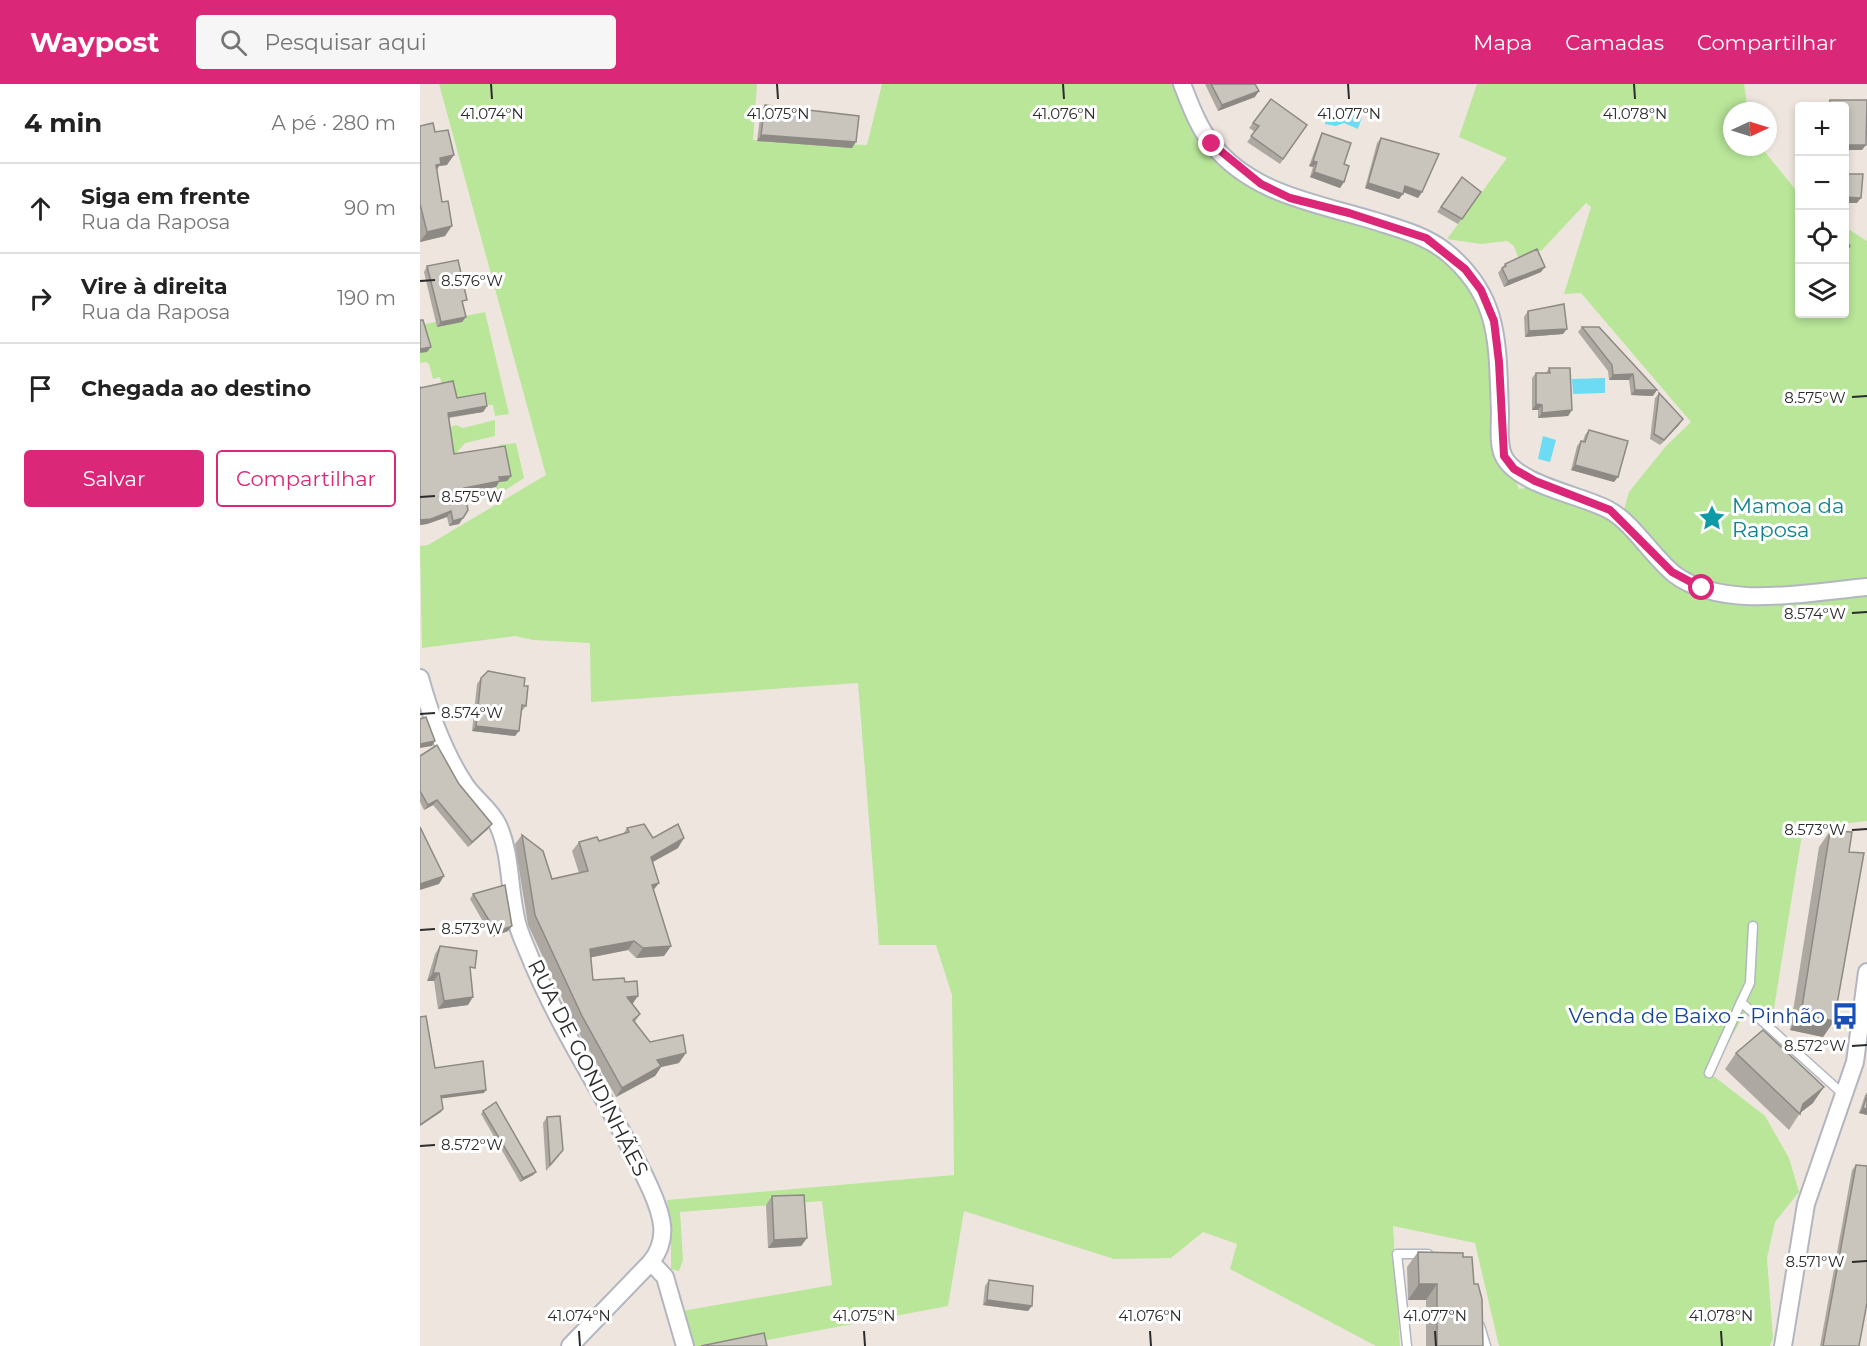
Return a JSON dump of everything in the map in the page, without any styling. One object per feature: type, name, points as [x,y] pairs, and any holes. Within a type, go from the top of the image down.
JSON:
[{"type":"street","points":[[1182,84],[1196,118],[1212,144],[1261,184],[1290,198],[1349,213],[1426,238],[1465,269],[1481,290],[1494,321],[1499,362],[1501,440],[1504,456],[1514,469],[1535,481],[1610,510],[1672,572],[1694,585],[1716,592],[1755,596],[1867,586]]},
{"type":"street","name":"RUA DE GONDINHÃES","points":[[420,678],[429,709],[450,759],[465,785],[496,821],[502,835],[516,920],[550,1002],[619,1123],[653,1193],[663,1231],[661,1249],[651,1262],[570,1346]]},
{"type":"street","points":[[1783,1346],[1806,1204],[1855,1062],[1864,1014],[1867,972]]},
{"type":"street","points":[[651,1262],[665,1277],[685,1346]]},
{"type":"lane","points":[[1710,1073],[1750,983],[1753,926]]},
{"type":"lane","points":[[1741,1002],[1845,1095]]},
{"type":"lane","points":[[1407,1346],[1397,1254],[1441,1254]]},
{"type":"lane","points":[[1477,1311],[1485,1346]]},
{"type":"green space","points":[[439,84],[757,84],[753,140],[867,145],[882,84],[1183,84],[1239,174],[1432,236],[1479,274],[1501,334],[1497,431],[1519,489],[1537,486],[1622,517],[1629,492],[1666,446],[1691,422],[1581,293],[1564,294],[1591,207],[1586,203],[1542,250],[1519,260],[1514,246],[1507,241],[1481,244],[1447,239],[1507,158],[1459,137],[1477,84],[1744,84],[1747,102],[1723,102],[1723,156],[1768,156],[1795,189],[1795,318],[1849,318],[1849,230],[1867,241],[1867,821],[1803,828],[1771,1027],[1746,1011],[1711,1074],[1765,1116],[1789,1158],[1799,1192],[1775,1222],[1767,1258],[1773,1338],[1770,1346],[1499,1346],[1475,1243],[1393,1226],[1400,1346],[1376,1346],[1230,1269],[1237,1244],[1203,1232],[1171,1258],[1114,1259],[964,1211],[948,1306],[736,1346],[690,1346],[682,1311],[832,1285],[822,1201],[680,1212],[683,1260],[679,1271],[671,1269],[671,1231],[667,1200],[954,1175],[952,995],[936,945],[879,945],[858,683],[591,702],[590,643],[533,640],[515,636],[422,648],[420,546],[428,545],[546,475]]},
{"type":"green space","points":[[485,312],[509,414],[495,416],[493,405],[488,405],[485,393],[454,400],[442,386],[440,377],[433,379],[429,364],[420,363],[420,325]]},
{"type":"green space","points":[[495,420],[495,436],[465,443],[454,456],[446,429],[456,425],[463,428]]},
{"type":"green space","points":[[516,443],[524,478],[487,502],[485,499],[496,490],[499,445]]},
{"type":"water","points":[[1329,107],[1362,117],[1358,129],[1344,123],[1336,126],[1325,124]]},
{"type":"water","points":[[1605,378],[1605,393],[1573,394],[1572,379]]},
{"type":"water","points":[[1543,436],[1556,440],[1550,462],[1538,459]]},
{"type":"building","points":[[1211,84],[1255,84],[1259,91],[1222,105]]},
{"type":"building","points":[[1271,99],[1307,125],[1283,159],[1251,136],[1259,126],[1253,123]]},
{"type":"building","points":[[1830,100],[1867,100],[1866,145],[1849,145],[1849,102],[1830,102]]},
{"type":"building","points":[[765,105],[859,116],[856,142],[761,135]]},
{"type":"building","points":[[433,123],[435,132],[448,130],[454,155],[440,158],[441,164],[436,165],[442,202],[448,201],[452,226],[427,232],[420,204],[420,126]]},
{"type":"building","points":[[1322,133],[1351,143],[1344,164],[1349,166],[1344,182],[1314,172],[1317,162],[1313,161]]},
{"type":"building","points":[[1381,138],[1439,154],[1422,192],[1405,186],[1403,194],[1368,183]]},
{"type":"building","points":[[1849,174],[1863,174],[1861,198],[1849,197]]},
{"type":"building","points":[[1462,177],[1481,192],[1462,219],[1441,207]]},
{"type":"building","points":[[1537,249],[1545,267],[1508,281],[1502,268],[1506,266],[1505,264]]},
{"type":"building","points":[[458,260],[467,300],[462,301],[466,317],[441,322],[427,266]]},
{"type":"building","points":[[1564,304],[1567,329],[1529,331],[1528,311]]},
{"type":"building","points":[[420,320],[423,320],[431,347],[420,349]]},
{"type":"building","points":[[1582,327],[1599,327],[1657,390],[1635,390],[1633,374],[1613,375],[1612,365]]},
{"type":"building","points":[[1549,368],[1570,368],[1572,410],[1542,413],[1542,405],[1536,404],[1536,373],[1550,373]]},
{"type":"building","points":[[453,381],[457,398],[485,393],[487,406],[448,413],[454,454],[505,446],[511,476],[499,477],[500,481],[464,488],[468,510],[463,518],[453,521],[451,511],[431,519],[420,520],[420,388]]},
{"type":"building","points":[[1659,393],[1683,419],[1664,440],[1654,434]]},
{"type":"building","points":[[1589,430],[1628,441],[1618,477],[1575,465],[1581,441],[1585,442]]},
{"type":"building","points":[[488,671],[525,678],[524,686],[528,686],[526,706],[522,705],[519,731],[476,726],[481,678]]},
{"type":"building","points":[[426,717],[435,741],[420,744],[420,719]]},
{"type":"building","points":[[437,745],[459,784],[492,824],[472,842],[437,800],[428,805],[420,791],[420,756]]},
{"type":"building","points":[[644,824],[653,838],[678,824],[684,838],[651,857],[659,883],[652,885],[671,946],[643,948],[634,941],[590,949],[593,980],[624,978],[625,982],[637,981],[638,996],[627,997],[640,1014],[633,1020],[650,1042],[683,1035],[686,1053],[657,1060],[661,1066],[622,1088],[582,1016],[535,915],[522,835],[543,851],[552,879],[588,871],[579,842],[597,837],[599,841],[629,832],[627,828]]},
{"type":"building","points":[[420,827],[444,876],[420,884]]},
{"type":"building","points":[[1830,831],[1852,832],[1849,852],[1864,853],[1834,1021],[1801,1014]]},
{"type":"building","points":[[505,885],[512,926],[496,932],[473,894]]},
{"type":"building","points":[[440,946],[477,951],[475,968],[470,967],[473,997],[444,1001],[439,973],[433,973]]},
{"type":"building","points":[[426,1016],[435,1068],[483,1061],[486,1090],[441,1096],[443,1109],[420,1125],[420,1017]]},
{"type":"building","points":[[1763,1030],[1824,1087],[1803,1104],[1800,1114],[1736,1053]]},
{"type":"building","points":[[1867,1095],[1867,1109],[1863,1108]]},
{"type":"building","points":[[496,1102],[536,1172],[523,1178],[483,1111]]},
{"type":"building","points":[[560,1116],[563,1150],[550,1165],[547,1117]]},
{"type":"building","points":[[1856,1165],[1867,1166],[1867,1303],[1859,1346],[1823,1346]]},
{"type":"building","points":[[804,1195],[807,1238],[774,1240],[772,1196]]},
{"type":"building","points":[[1418,1252],[1463,1253],[1463,1257],[1472,1257],[1474,1284],[1478,1284],[1482,1299],[1483,1346],[1437,1346],[1437,1284],[1419,1284]]},
{"type":"building","points":[[989,1280],[1033,1286],[1032,1306],[987,1300]]},
{"type":"building","points":[[764,1333],[767,1346],[701,1346]]},
{"type":"place","name":"Mamoa da Raposa","points":[[1712,518]]},
{"type":"place","name":"Venda de Baixo - Pinhão","points":[[1845,1016]]},
{"type":"route","points":[[1212,144],[1261,184],[1290,198],[1349,213],[1426,238],[1465,269],[1481,290],[1494,321],[1499,362],[1501,440],[1504,456],[1514,469],[1535,481],[1610,510],[1672,572],[1702,588]]}]
